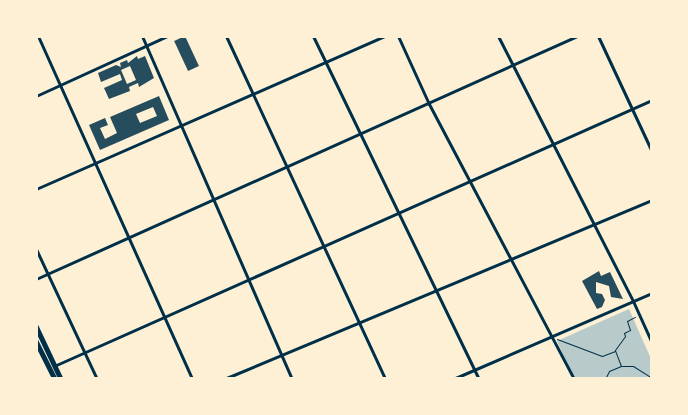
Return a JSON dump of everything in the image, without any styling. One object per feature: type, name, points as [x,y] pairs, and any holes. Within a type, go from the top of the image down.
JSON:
[{"type":"main road","points":[[36,326],[55,379]]},
{"type":"main road","points":[[36,341],[61,379]]},
{"type":"street","points":[[38,36],[192,379]]},
{"type":"street","points":[[142,36],[292,379]]},
{"type":"street","points":[[36,96],[167,36]]},
{"type":"street","points":[[226,36],[289,167],[385,379]]},
{"type":"street","points":[[313,36],[359,136],[479,379]]},
{"type":"street","points":[[36,189],[182,127],[385,36]]},
{"type":"street","points":[[398,36],[470,182],[574,379]]},
{"type":"street","points":[[498,36],[633,301],[652,343]]},
{"type":"street","points":[[36,279],[359,136],[577,36]]},
{"type":"street","points":[[598,36],[652,152]]},
{"type":"street","points":[[52,367],[652,100]]},
{"type":"street","points":[[224,379],[513,261],[652,200]]},
{"type":"street","points":[[36,249],[98,379]]},
{"type":"street","points":[[453,379],[553,338],[652,293]]},
{"type":"path","points":[[553,338],[602,356],[615,350],[625,336],[624,333],[630,330],[627,321],[639,315]]},
{"type":"path","points":[[615,350],[621,366]]},
{"type":"path","points":[[605,379],[608,371],[621,366],[633,366],[649,376]]},
{"type":"path","points":[[643,379],[652,375]]},
{"type":"shaded area","points":[[629,309],[652,361],[652,375],[643,379],[574,379],[557,341]]},
{"type":"building","points":[[185,36],[199,66],[188,71],[174,41]]},
{"type":"building","points":[[137,56],[138,59],[145,56],[154,78],[139,87],[138,83],[129,87],[130,91],[109,99],[104,88],[122,80],[120,74],[101,82],[98,73],[116,65],[121,67],[120,63],[127,60],[128,63]],"holes":[[[130,66],[136,80],[127,84],[121,70]]]},
{"type":"building","points":[[159,96],[169,120],[100,150],[89,125],[105,118],[108,125],[100,128],[105,139],[117,133],[110,117]],"holes":[[[153,107],[157,116],[140,123],[136,114]]]},
{"type":"building","points":[[599,271],[601,276],[610,272],[623,299],[611,297],[609,286],[596,282],[596,293],[602,294],[605,300],[602,307],[597,309],[582,281]]}]
